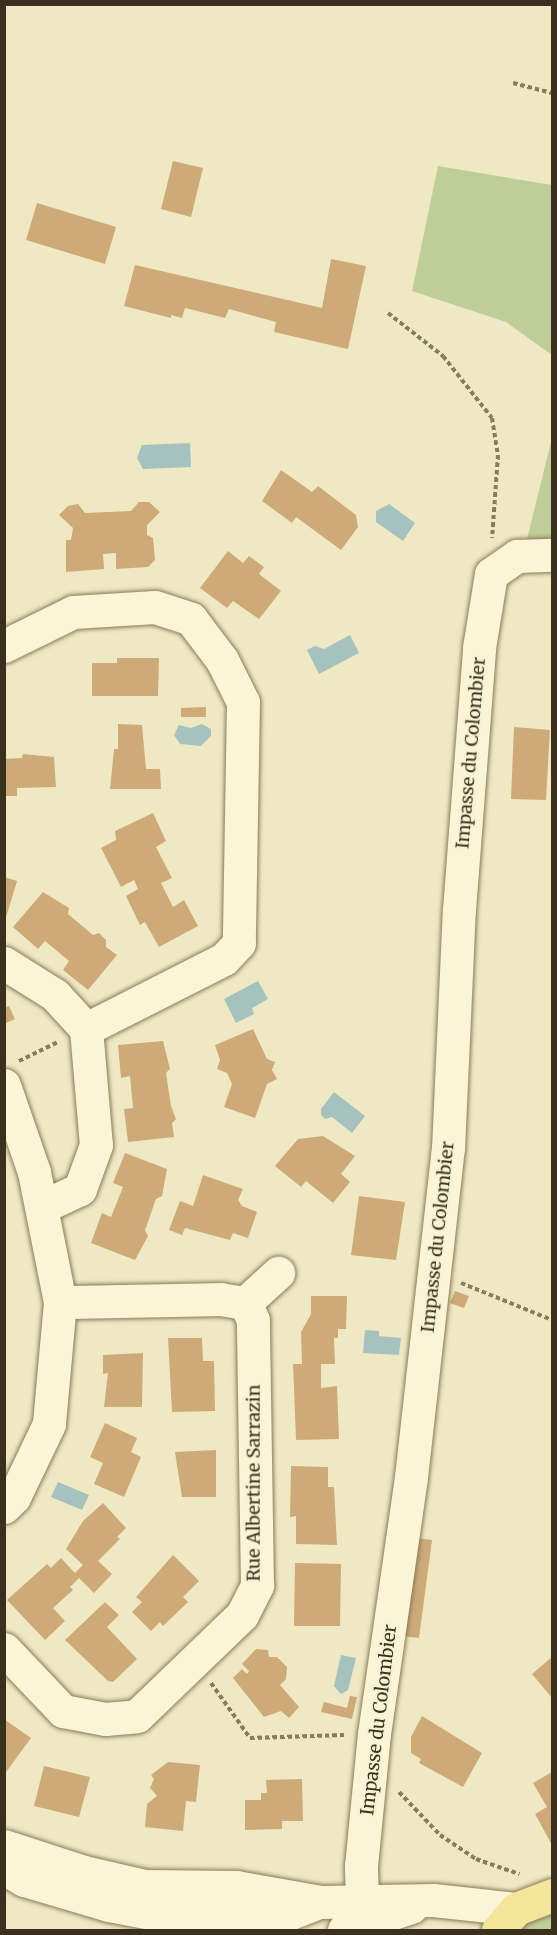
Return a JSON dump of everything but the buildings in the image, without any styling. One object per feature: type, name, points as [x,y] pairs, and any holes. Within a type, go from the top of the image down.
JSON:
[{"type":"main road","points":[[507,1920],[540,1887]]},
{"type":"street","points":[[492,574],[517,556],[552,555]]},
{"type":"street","name":"Impasse du Colombier","points":[[362,1898],[361,1866],[374,1734],[435,1272],[448,1149],[459,910],[478,660],[492,574]]},
{"type":"street","points":[[4,646],[73,612],[155,607],[191,619],[222,660],[243,702],[239,943],[224,959],[86,1029]]},
{"type":"street","points":[[4,963],[56,995],[86,1029],[96,1145],[80,1190],[42,1207]]},
{"type":"street","points":[[4,1507],[14,1497],[49,1424],[60,1302],[42,1207],[10,1074]]},
{"type":"street","points":[[60,1302],[221,1299],[245,1304],[278,1272]]},
{"type":"street","name":"Rue Albertine Sarrazin","points":[[4,1649],[63,1711],[105,1719],[137,1716],[242,1615],[257,1585],[253,1320],[245,1304]]},
{"type":"street","points":[[4,1846],[84,1872],[145,1886],[236,1887],[321,1902]]},
{"type":"street","points":[[4,1868],[24,1880],[109,1905],[161,1915],[267,1924],[321,1902],[362,1898],[433,1899],[507,1920]]},
{"type":"street","points":[[344,1930],[433,1899]]},
{"type":"street","points":[[433,1899],[467,1921],[475,1930]]},
{"type":"path","points":[[513,83],[552,93]]},
{"type":"path","points":[[388,313],[443,356],[492,418],[498,455],[492,574]]},
{"type":"path","points":[[10,1074],[86,1029]]},
{"type":"path","points":[[435,1272],[552,1320]]},
{"type":"path","points":[[194,1659],[250,1738],[374,1734]]},
{"type":"path","points":[[372,1767],[440,1835],[476,1859],[540,1887]]},
{"type":"green space","points":[[438,166],[552,185],[552,355],[506,322],[412,291]]},
{"type":"green space","points":[[552,438],[552,539],[527,539]]},
{"type":"green space","points":[[552,1911],[552,1930],[517,1930],[529,1919]]},
{"type":"water","points":[[190,443],[191,467],[143,469],[137,458],[142,445]]},
{"type":"water","points":[[389,504],[415,523],[403,541],[376,522],[376,511]]},
{"type":"water","points":[[350,635],[359,653],[319,674],[307,650],[315,646],[324,649]]},
{"type":"water","points":[[202,724],[211,729],[211,736],[201,746],[180,744],[174,735],[179,725],[191,728]]},
{"type":"water","points":[[258,981],[268,999],[252,1008],[254,1014],[236,1023],[224,999]]},
{"type":"water","points":[[334,1092],[365,1116],[352,1133],[332,1117],[325,1119],[321,1115],[321,1109]]},
{"type":"water","points":[[365,1330],[379,1331],[379,1336],[401,1338],[399,1355],[363,1353]]},
{"type":"water","points":[[58,1482],[89,1495],[82,1510],[51,1497]]},
{"type":"water","points":[[341,1655],[356,1658],[348,1690],[341,1694],[334,1686]]}]
